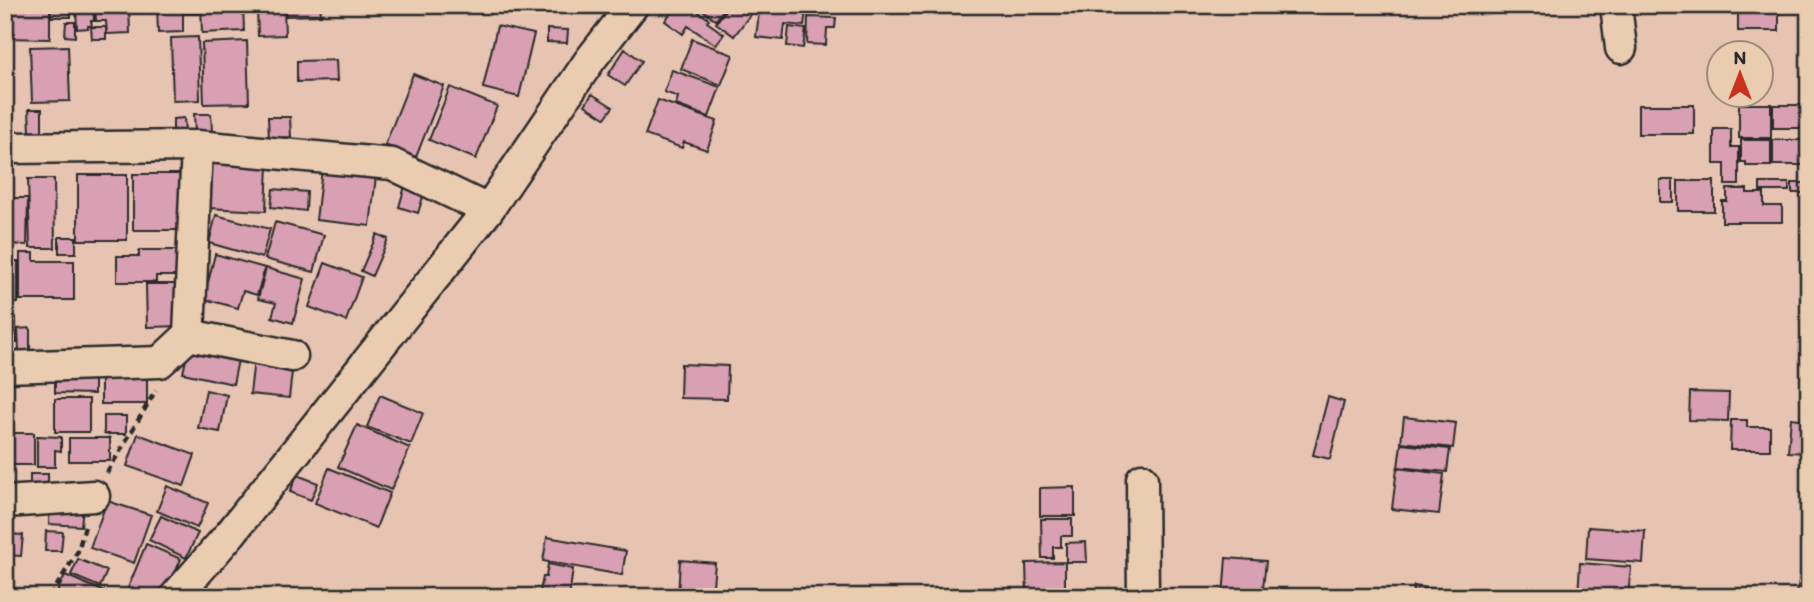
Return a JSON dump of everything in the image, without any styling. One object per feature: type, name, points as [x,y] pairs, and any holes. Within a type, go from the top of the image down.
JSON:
[{"type":"street","points":[[175,597],[231,533],[488,210],[590,60],[633,5]]},
{"type":"street","points":[[1616,5],[1621,48]]},
{"type":"street","points":[[5,148],[197,146],[392,164],[488,210]]},
{"type":"street","points":[[5,367],[160,362],[189,335],[197,146]]},
{"type":"street","points":[[189,335],[292,356]]},
{"type":"street","points":[[1142,478],[1143,597]]},
{"type":"street","points":[[5,502],[94,496]]},
{"type":"building","points":[[6,5],[50,5],[50,39],[5,38]]},
{"type":"building","points":[[51,5],[71,5],[71,17],[51,17]]},
{"type":"building","points":[[76,5],[93,5],[92,26],[77,29]]},
{"type":"building","points":[[95,5],[129,5],[130,33],[107,34],[106,21],[96,21]]},
{"type":"building","points":[[157,5],[199,5],[199,13],[183,13],[183,32],[158,33]]},
{"type":"building","points":[[201,5],[243,5],[244,31],[202,33]]},
{"type":"building","points":[[286,5],[320,5],[321,15],[286,16]]},
{"type":"building","points":[[676,5],[688,5],[709,19],[707,22],[724,34],[716,45],[688,26],[683,34],[665,21]]},
{"type":"building","points":[[696,5],[717,5],[723,10],[716,20]]},
{"type":"building","points":[[729,5],[756,7],[734,36],[716,23]]},
{"type":"building","points":[[760,5],[806,10],[804,26],[785,24],[783,40],[756,37]]},
{"type":"building","points":[[920,5],[939,5],[939,13],[920,12]]},
{"type":"building","points":[[1738,5],[1779,5],[1779,31],[1738,31]]},
{"type":"building","points":[[284,8],[285,35],[258,36],[257,9]]},
{"type":"building","points":[[808,17],[836,18],[835,28],[827,28],[826,45],[807,44]]},
{"type":"building","points":[[66,22],[75,22],[75,37],[65,36]]},
{"type":"building","points":[[497,26],[534,34],[519,97],[483,88]]},
{"type":"building","points":[[91,27],[106,27],[106,39],[92,39]]},
{"type":"building","points":[[789,27],[806,29],[803,48],[787,46]]},
{"type":"building","points":[[547,29],[568,30],[567,43],[547,42]]},
{"type":"building","points":[[198,37],[200,100],[173,101],[171,38]]},
{"type":"building","points":[[692,39],[733,55],[721,85],[681,69]]},
{"type":"building","points":[[247,41],[249,103],[204,104],[202,43]]},
{"type":"building","points":[[68,46],[70,101],[32,102],[30,47]]},
{"type":"building","points":[[625,49],[642,61],[625,86],[608,75]]},
{"type":"building","points":[[336,60],[337,81],[297,82],[297,61]]},
{"type":"building","points":[[672,70],[720,87],[709,117],[676,105],[678,97],[664,92]]},
{"type":"building","points":[[413,74],[444,86],[416,157],[385,145]]},
{"type":"building","points":[[450,87],[497,106],[476,159],[429,140]]},
{"type":"building","points":[[592,94],[613,107],[605,118],[585,105]]},
{"type":"building","points":[[658,100],[717,121],[707,150],[684,142],[682,148],[645,135]]},
{"type":"building","points":[[1638,105],[1694,105],[1694,134],[1638,134]]},
{"type":"building","points":[[1776,105],[1808,105],[1808,128],[1773,128],[1773,108],[1776,108]]},
{"type":"building","points":[[1739,108],[1771,108],[1771,138],[1739,138]]},
{"type":"building","points":[[29,109],[42,109],[42,131],[30,132]]},
{"type":"building","points":[[194,114],[211,114],[212,131],[195,132]]},
{"type":"building","points":[[268,117],[290,117],[291,137],[269,138]]},
{"type":"building","points":[[184,118],[185,131],[173,131],[173,119]]},
{"type":"building","points":[[1714,129],[1731,129],[1731,147],[1739,147],[1739,185],[1725,185],[1725,164],[1714,164]]},
{"type":"building","points":[[1741,140],[1771,140],[1771,166],[1746,166],[1746,162],[1741,162]]},
{"type":"building","points":[[1773,140],[1804,140],[1804,165],[1773,165]]},
{"type":"building","points":[[211,162],[268,165],[266,211],[208,208]]},
{"type":"building","points":[[322,169],[376,176],[370,226],[316,220]]},
{"type":"building","points":[[133,174],[186,174],[186,230],[133,230]]},
{"type":"building","points":[[78,175],[127,175],[127,240],[78,240]]},
{"type":"building","points":[[28,179],[54,179],[55,248],[30,248]]},
{"type":"building","points":[[407,179],[427,184],[418,213],[399,207]]},
{"type":"building","points":[[1660,180],[1673,180],[1673,202],[1660,202]]},
{"type":"building","points":[[1678,181],[1714,181],[1714,211],[1678,211]]},
{"type":"building","points":[[1760,183],[1789,183],[1789,191],[1760,191]]},
{"type":"building","points":[[1792,183],[1809,183],[1809,193],[1792,193]]},
{"type":"building","points":[[273,189],[307,192],[306,211],[271,207]]},
{"type":"building","points":[[1727,189],[1747,189],[1747,193],[1764,193],[1764,206],[1782,206],[1782,222],[1722,222],[1722,201],[1727,201]]},
{"type":"building","points":[[5,198],[28,198],[27,245],[5,244]]},
{"type":"building","points":[[216,215],[270,229],[262,258],[209,243]]},
{"type":"building","points":[[275,222],[324,235],[314,272],[265,259]]},
{"type":"building","points":[[377,234],[388,239],[372,276],[361,271]]},
{"type":"building","points":[[59,237],[76,237],[76,253],[59,253]]},
{"type":"building","points":[[139,250],[188,250],[188,276],[156,276],[156,282],[117,282],[117,256],[139,256]]},
{"type":"building","points":[[20,253],[34,253],[34,261],[74,261],[74,300],[20,300]]},
{"type":"building","points":[[215,254],[265,268],[257,295],[243,291],[238,308],[204,299]]},
{"type":"building","points":[[5,261],[18,261],[18,303],[5,303]]},
{"type":"building","points":[[325,263],[362,277],[346,321],[309,307]]},
{"type":"building","points":[[266,268],[305,279],[293,323],[272,317],[276,303],[258,299]]},
{"type":"building","points":[[146,284],[184,284],[184,326],[147,327]]},
{"type":"building","points":[[16,317],[17,343],[5,343],[5,318]]},
{"type":"building","points":[[30,328],[30,350],[19,350],[18,329]]},
{"type":"building","points":[[189,345],[239,355],[233,384],[183,373]]},
{"type":"building","points":[[254,359],[293,363],[289,398],[250,394]]},
{"type":"building","points":[[681,364],[728,366],[727,399],[680,398]]},
{"type":"building","points":[[101,368],[147,372],[147,404],[101,404]]},
{"type":"building","points":[[55,370],[94,370],[94,394],[55,393]]},
{"type":"building","points":[[206,390],[227,395],[220,432],[198,428]]},
{"type":"building","points":[[1690,392],[1729,393],[1728,421],[1689,420]]},
{"type":"building","points":[[380,395],[423,413],[411,444],[367,427]]},
{"type":"building","points":[[1328,397],[1344,402],[1330,459],[1313,455]]},
{"type":"building","points":[[55,399],[89,399],[89,432],[55,432]]},
{"type":"building","points":[[104,416],[126,416],[126,434],[104,434]]},
{"type":"building","points":[[1404,417],[1456,423],[1453,448],[1401,442]]},
{"type":"building","points":[[1791,418],[1809,420],[1809,453],[1788,452]]},
{"type":"building","points":[[1731,420],[1747,420],[1747,427],[1770,427],[1770,450],[1730,450]]},
{"type":"building","points":[[357,425],[410,448],[391,490],[338,467]]},
{"type":"building","points":[[12,433],[34,433],[34,465],[6,465],[6,436],[12,436]]},
{"type":"building","points":[[138,434],[195,455],[184,486],[127,466]]},
{"type":"building","points":[[37,436],[61,437],[61,451],[55,450],[55,467],[37,467]]},
{"type":"building","points":[[69,438],[110,438],[110,461],[69,461]]},
{"type":"building","points":[[1401,444],[1450,449],[1447,472],[1398,467]]},
{"type":"building","points":[[329,468],[390,493],[376,528],[315,503]]},
{"type":"building","points":[[1397,468],[1444,474],[1439,514],[1392,509]]},
{"type":"building","points":[[30,474],[48,474],[48,489],[30,489]]},
{"type":"building","points":[[297,475],[318,483],[311,500],[290,492]]},
{"type":"building","points":[[167,486],[208,503],[197,528],[157,511]]},
{"type":"building","points":[[1075,487],[1075,516],[1040,516],[1040,488]]},
{"type":"building","points":[[107,501],[151,515],[134,563],[90,548]]},
{"type":"building","points":[[50,503],[83,506],[81,526],[49,524]]},
{"type":"building","points":[[161,516],[198,533],[186,558],[149,540]]},
{"type":"building","points":[[1041,519],[1072,519],[1072,536],[1061,536],[1061,547],[1053,547],[1053,558],[1042,558]]},
{"type":"building","points":[[1588,527],[1645,531],[1643,563],[1586,559]]},
{"type":"building","points":[[46,531],[63,532],[61,551],[45,551]]},
{"type":"building","points":[[8,534],[23,535],[21,556],[7,555]]},
{"type":"building","points":[[547,537],[626,551],[622,575],[543,561]]},
{"type":"building","points":[[1086,542],[1087,562],[1066,562],[1066,543]]},
{"type":"building","points":[[146,544],[181,559],[165,597],[148,597],[128,588]]},
{"type":"building","points":[[1226,558],[1266,561],[1262,597],[1223,597]]},
{"type":"building","points":[[78,559],[107,571],[100,587],[71,575]]},
{"type":"building","points":[[680,560],[715,563],[712,597],[678,597]]},
{"type":"building","points":[[1065,562],[1065,597],[1027,597],[1026,563]]},
{"type":"building","points":[[1580,563],[1631,567],[1628,597],[1578,597]]},
{"type":"building","points":[[548,564],[573,569],[569,597],[539,596]]},
{"type":"building","points":[[65,575],[105,592],[103,597],[55,597]]},
{"type":"building","points":[[1800,578],[1809,581],[1809,597],[1795,597]]},
{"type":"building","points":[[1414,586],[1435,589],[1434,597],[1412,597]]}]
